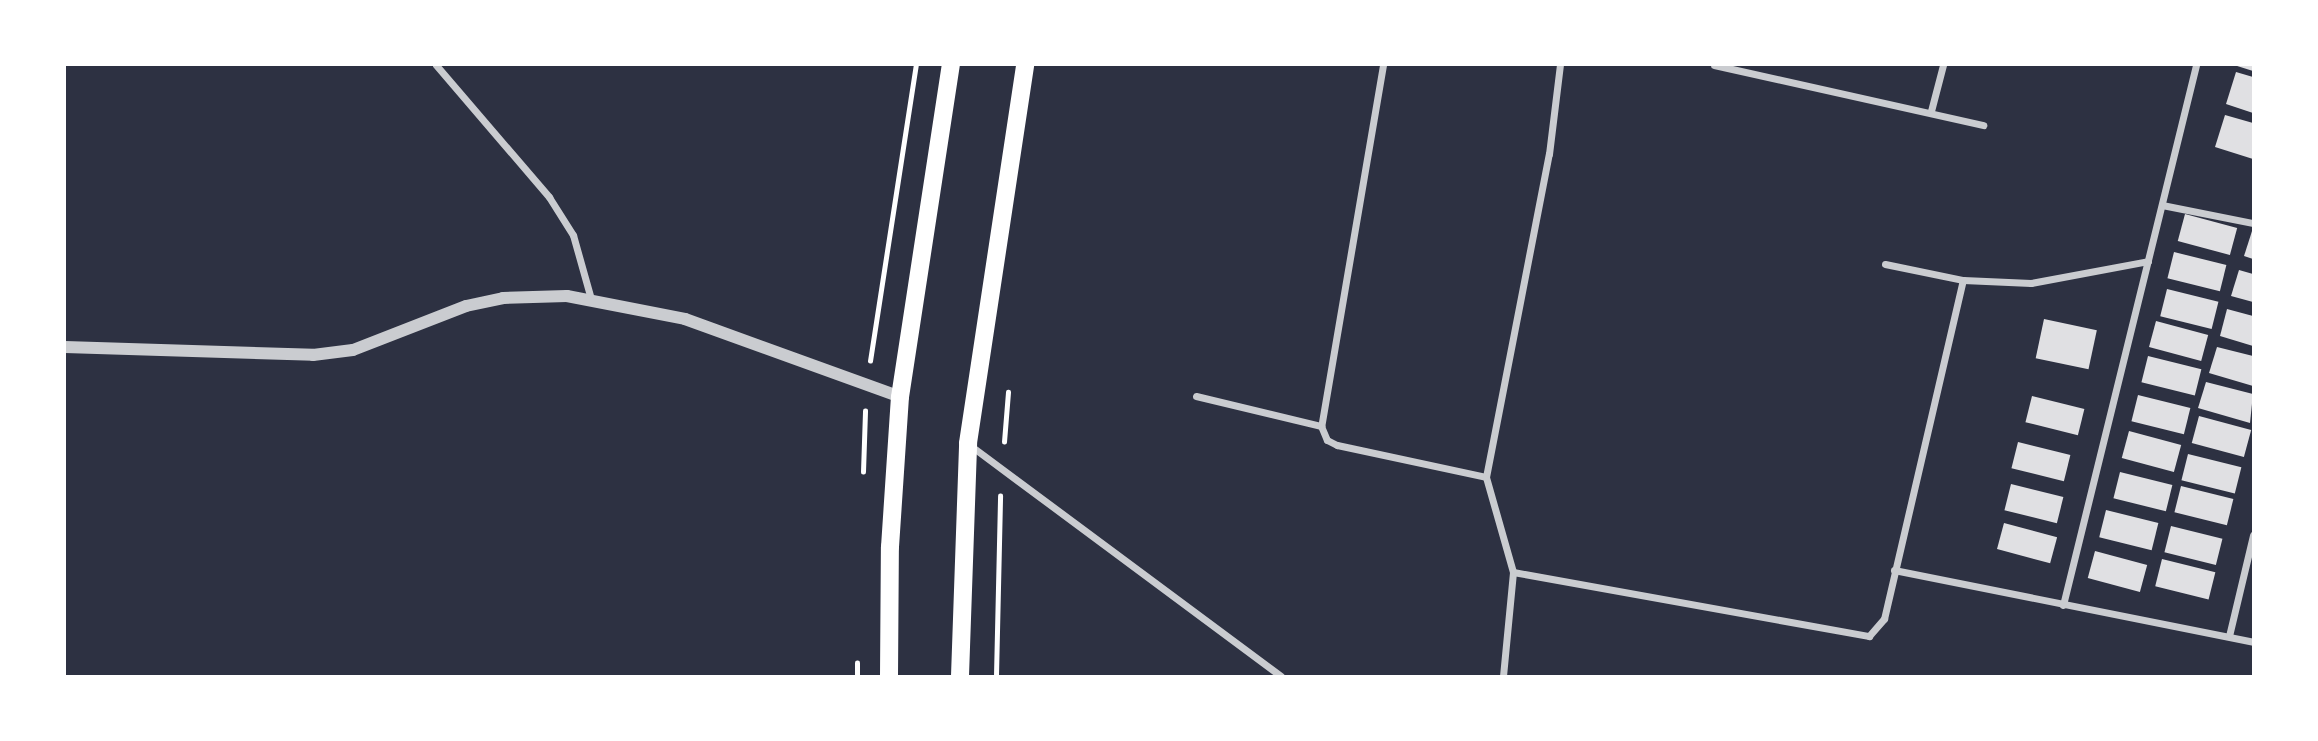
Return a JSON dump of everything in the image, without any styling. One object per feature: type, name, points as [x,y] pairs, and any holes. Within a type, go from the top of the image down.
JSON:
[{"type":"main road","points":[[889,676],[890,547],[900,397],[951,65]]},
{"type":"main road","points":[[960,676],[968,443],[1025,65]]},
{"type":"street","points":[[436,65],[549,197],[573,235],[591,299]]},
{"type":"street","points":[[1383,65],[1321,426],[1327,440],[1336,446],[1486,477]]},
{"type":"street","points":[[1503,676],[1513,572],[1486,477],[1549,154],[1560,65],[1553,65]]},
{"type":"street","points":[[1714,65],[1931,111],[1983,125]]},
{"type":"street","points":[[1931,111],[1943,65]]},
{"type":"street","points":[[2063,605],[2196,65]]},
{"type":"street","points":[[2162,205],[2253,223]]},
{"type":"street","points":[[1885,264],[1963,280],[2031,283],[2148,261]]},
{"type":"street","points":[[1513,572],[1870,636],[1884,619],[1963,280]]},
{"type":"street","points":[[65,347],[313,355],[353,350],[436,316],[503,298],[591,299],[685,319],[900,397]]},
{"type":"street","points":[[1196,396],[1321,426]]},
{"type":"street","points":[[968,443],[1002,473],[1281,676]]},
{"type":"street","points":[[2229,636],[2253,535]]},
{"type":"street","points":[[1894,570],[2253,642]]},
{"type":"path","points":[[996,676],[1002,473],[1009,378]]},
{"type":"building","points":[[2234,65],[2253,65],[2253,71]]},
{"type":"building","points":[[2236,72],[2253,77],[2253,113],[2226,104]]},
{"type":"building","points":[[2225,115],[2253,123],[2253,159],[2215,147]]},
{"type":"building","points":[[2185,214],[2237,228],[2230,255],[2178,241]]},
{"type":"building","points":[[2253,228],[2253,259],[2244,256]]},
{"type":"building","points":[[2174,252],[2226,265],[2220,291],[2167,278]]},
{"type":"building","points":[[2239,270],[2253,274],[2253,302],[2231,296]]},
{"type":"building","points":[[2167,289],[2218,302],[2212,329],[2160,316]]},
{"type":"building","points":[[2227,309],[2253,316],[2253,346],[2220,336]]},
{"type":"building","points":[[2044,319],[2097,330],[2089,369],[2036,358]]},
{"type":"building","points":[[2156,321],[2208,335],[2201,361],[2149,347]]},
{"type":"building","points":[[2217,347],[2253,356],[2253,386],[2209,373]]},
{"type":"building","points":[[2148,356],[2201,369],[2195,396],[2141,382]]},
{"type":"building","points":[[2206,382],[2253,394],[2250,423],[2198,408]]},
{"type":"building","points":[[2138,395],[2190,408],[2184,434],[2131,421]]},
{"type":"building","points":[[2032,396],[2084,409],[2078,435],[2025,422]]},
{"type":"building","points":[[2199,416],[2251,430],[2244,457],[2192,443]]},
{"type":"building","points":[[2129,431],[2181,445],[2174,472],[2122,458]]},
{"type":"building","points":[[2018,442],[2070,455],[2064,481],[2011,468]]},
{"type":"building","points":[[2188,454],[2241,467],[2235,494],[2181,480]]},
{"type":"building","points":[[2120,472],[2172,485],[2166,511],[2113,498]]},
{"type":"building","points":[[2011,484],[2063,497],[2057,523],[2004,510]]},
{"type":"building","points":[[2181,486],[2233,499],[2227,525],[2174,512]]},
{"type":"building","points":[[2106,510],[2158,523],[2152,550],[2099,537]]},
{"type":"building","points":[[2004,523],[2057,537],[2050,563],[1997,549]]},
{"type":"building","points":[[2171,526],[2222,539],[2216,565],[2164,552]]},
{"type":"building","points":[[2095,551],[2147,565],[2140,592],[2088,578]]},
{"type":"building","points":[[2162,559],[2215,572],[2209,599],[2155,586]]}]
